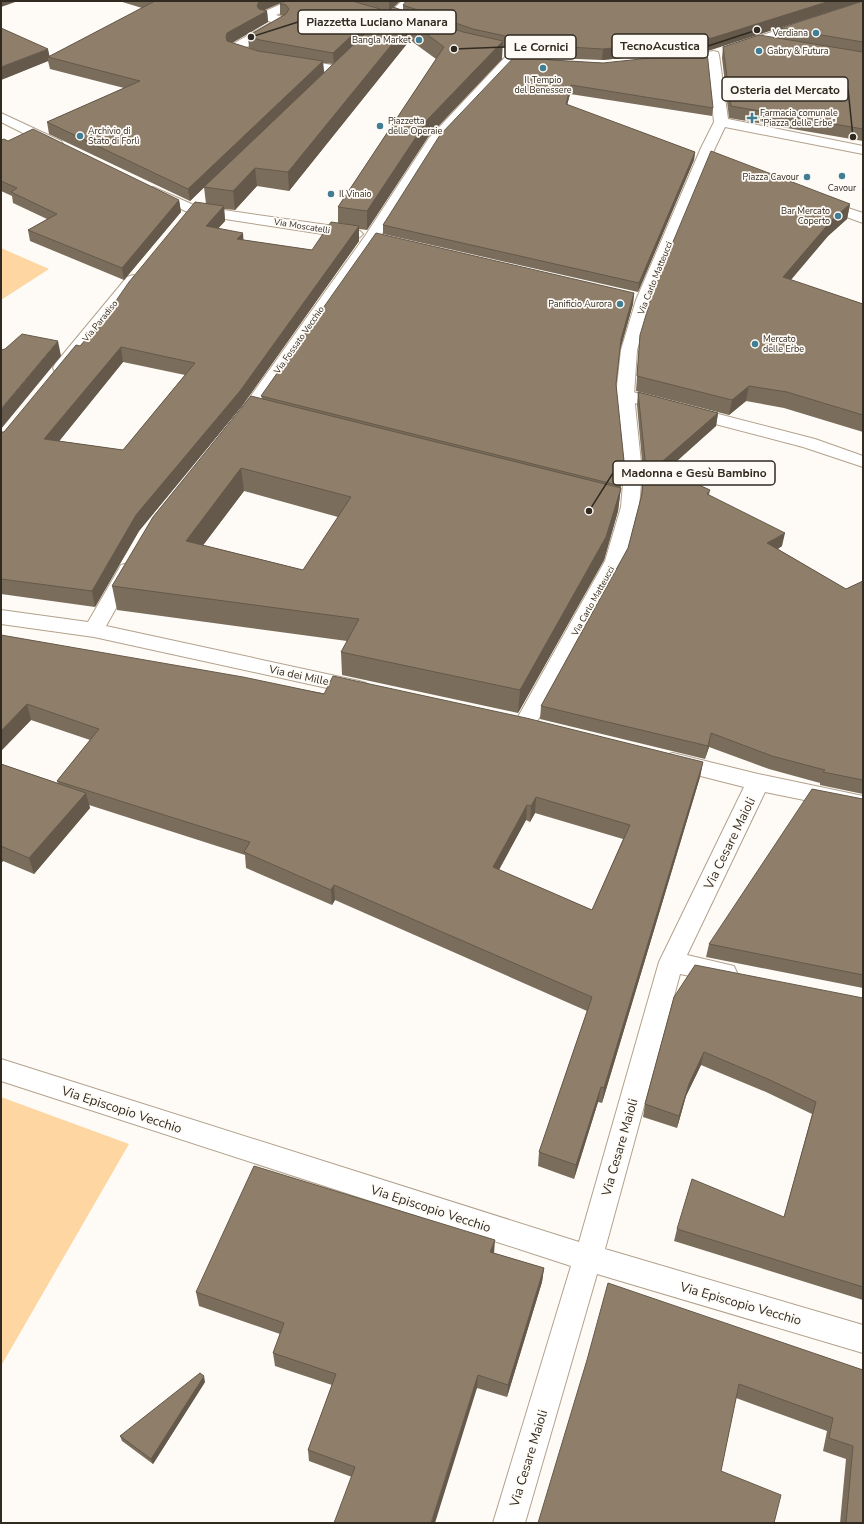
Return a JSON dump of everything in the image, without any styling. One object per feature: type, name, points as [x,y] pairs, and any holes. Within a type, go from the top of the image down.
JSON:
[{"type":"street","points":[[267,58],[234,49],[282,21],[265,16],[298,1]]},
{"type":"street","points":[[369,39],[409,1]]},
{"type":"street","points":[[863,6],[759,41],[717,53],[721,122],[863,150]]},
{"type":"street","points":[[849,11],[863,12]]},
{"type":"street","points":[[376,14],[405,23]]},
{"type":"street","points":[[759,41],[781,45]]},
{"type":"street","name":"Via Fossato Vecchio","points":[[230,435],[257,413],[379,239],[434,142],[514,56]]},
{"type":"street","points":[[282,61],[333,75],[348,60]]},
{"type":"street","points":[[1,117],[72,152]]},
{"type":"street","name":"Via Carlo Matteucci","points":[[526,724],[615,561],[622,505],[634,472],[625,395],[629,350],[637,299],[721,122]]},
{"type":"street","name":"Via Moscatelli","points":[[143,186],[193,210],[379,239]]},
{"type":"street","points":[[807,198],[863,218]]},
{"type":"street","name":"Via Paradiso","points":[[50,382],[67,350],[143,268]]},
{"type":"street","points":[[625,395],[809,443],[863,462]]},
{"type":"street","points":[[94,630],[135,556]]},
{"type":"street","name":"Via dei Mille","points":[[1,617],[94,630],[378,692]]},
{"type":"street","points":[[502,719],[548,730]]},
{"type":"street","points":[[653,756],[758,782],[863,804]]},
{"type":"street","name":"Via Cesare Maioli","points":[[508,1523],[588,1258],[671,962],[758,782]]},
{"type":"street","points":[[671,962],[748,977]]},
{"type":"street","name":"Via Episcopio Vecchio","points":[[1,1070],[588,1258],[863,1339]]},
{"type":"shaded area","points":[[1,248],[49,269],[1,300]]},
{"type":"shaded area","points":[[1,1097],[129,1144],[1,1366]]},
{"type":"building","points":[[155,1],[259,1],[257,6],[259,9],[267,11],[227,33],[227,41],[258,51],[323,61],[188,189],[47,122],[140,81],[48,57]]},
{"type":"building","points":[[286,1],[352,1],[380,9],[333,53],[260,40],[248,36],[286,14],[289,9],[286,5],[280,4]]},
{"type":"building","points":[[406,1],[830,1],[712,38],[603,49],[552,46],[473,29],[403,5]]},
{"type":"building","points":[[863,1],[863,42],[780,28]]},
{"type":"building","points":[[393,7],[463,32],[503,41],[428,119],[367,211],[338,207],[444,47],[410,22],[288,172],[255,168],[233,191],[204,187]]},
{"type":"building","points":[[1,28],[48,49],[1,67]]},
{"type":"building","points":[[759,35],[863,52],[863,129],[731,106],[723,47]]},
{"type":"building","points":[[707,52],[713,108],[571,85],[566,104],[695,152],[639,283],[383,225],[440,135],[518,53],[551,60],[603,63]]},
{"type":"building","points":[[33,129],[179,200],[122,268],[28,230],[57,214],[11,192],[17,188],[1,181],[1,140],[4,139],[8,141]]},
{"type":"building","points":[[711,151],[850,204],[831,221],[783,277],[863,304],[863,415],[787,392],[749,386],[732,400],[637,376],[640,335],[655,285]]},
{"type":"building","points":[[195,202],[224,206],[206,226],[243,233],[237,239],[312,250],[331,222],[359,226],[240,391],[136,515],[92,591],[1,579],[1,432],[4,432],[76,345],[80,346],[102,321],[129,282]],"holes":[[[121,347],[195,363],[123,450],[44,439]]]},
{"type":"building","points":[[376,233],[634,293],[621,339],[616,384],[624,461],[621,486],[261,396]]},
{"type":"building","points":[[22,334],[58,341],[1,409],[1,350],[5,349]]},
{"type":"building","points":[[638,392],[718,413],[657,466],[710,490],[707,494],[785,533],[767,543],[846,589],[863,581],[863,780],[823,772],[825,770],[772,756],[711,733],[708,746],[541,706],[628,548],[642,494],[645,459]]},
{"type":"building","points":[[251,396],[621,488],[606,537],[520,690],[341,652],[359,619],[112,586],[153,517]],"holes":[[[241,468],[351,497],[303,570],[186,541]]]},
{"type":"building","points":[[1,635],[243,677],[324,694],[333,676],[526,718],[703,762],[604,1088],[601,1087],[576,1165],[539,1152],[592,997],[334,885],[331,890],[244,852],[250,842],[57,781],[99,729],[27,704],[1,731]],"holes":[[[536,797],[630,825],[592,910],[493,867],[527,805],[531,806]]]},
{"type":"building","points":[[1,764],[86,793],[29,858],[1,846]]},
{"type":"building","points":[[812,789],[863,799],[863,975],[709,944]]},
{"type":"building","points":[[695,965],[863,998],[863,1287],[677,1229],[692,1179],[784,1217],[816,1102],[770,1080],[704,1052],[689,1084],[679,1116],[645,1104],[674,997]]},
{"type":"building","points":[[254,1166],[495,1240],[490,1252],[544,1268],[508,1385],[478,1375],[431,1523],[334,1523],[355,1467],[308,1450],[336,1374],[273,1353],[284,1323],[196,1292]]},
{"type":"building","points":[[608,1283],[863,1370],[863,1523],[846,1523],[853,1446],[829,1438],[833,1418],[739,1384],[721,1471],[781,1495],[774,1523],[538,1523],[587,1360]]},
{"type":"building","points":[[200,1373],[204,1376],[151,1459],[120,1436]]},
{"type":"place","name":"TecnoAcustica","points":[[757,30]]},
{"type":"place","name":"Verdiana","points":[[816,33]]},
{"type":"place","name":"Piazzetta Luciano Manara","points":[[251,37]]},
{"type":"place","name":"Bangla Market","points":[[419,40]]},
{"type":"place","name":"Le Cornici","points":[[454,49]]},
{"type":"place","name":"Gabry & Futura","points":[[759,51]]},
{"type":"place","name":"Il Tempio del Benessere","points":[[543,68]]},
{"type":"place","name":"Farmacia comunale \"Piazza delle Erbe\"","points":[[752,118]]},
{"type":"place","name":"Piazzetta delle Operaie","points":[[380,126]]},
{"type":"place","name":"Archivio di Stato di Forlì","points":[[80,136]]},
{"type":"place","name":"Osteria del Mercato","points":[[853,137]]},
{"type":"place","name":"Cavour","points":[[842,176]]},
{"type":"place","name":"Piazza Cavour","points":[[807,177]]},
{"type":"place","name":"Il Vinaio","points":[[331,194]]},
{"type":"place","name":"Bar Mercato Coperto","points":[[838,216]]},
{"type":"place","name":"Panificio Aurora","points":[[620,304]]},
{"type":"place","name":"Mercato delle Erbe","points":[[755,344]]},
{"type":"place","name":"Madonna e Gesù Bambino","points":[[589,511]]}]
